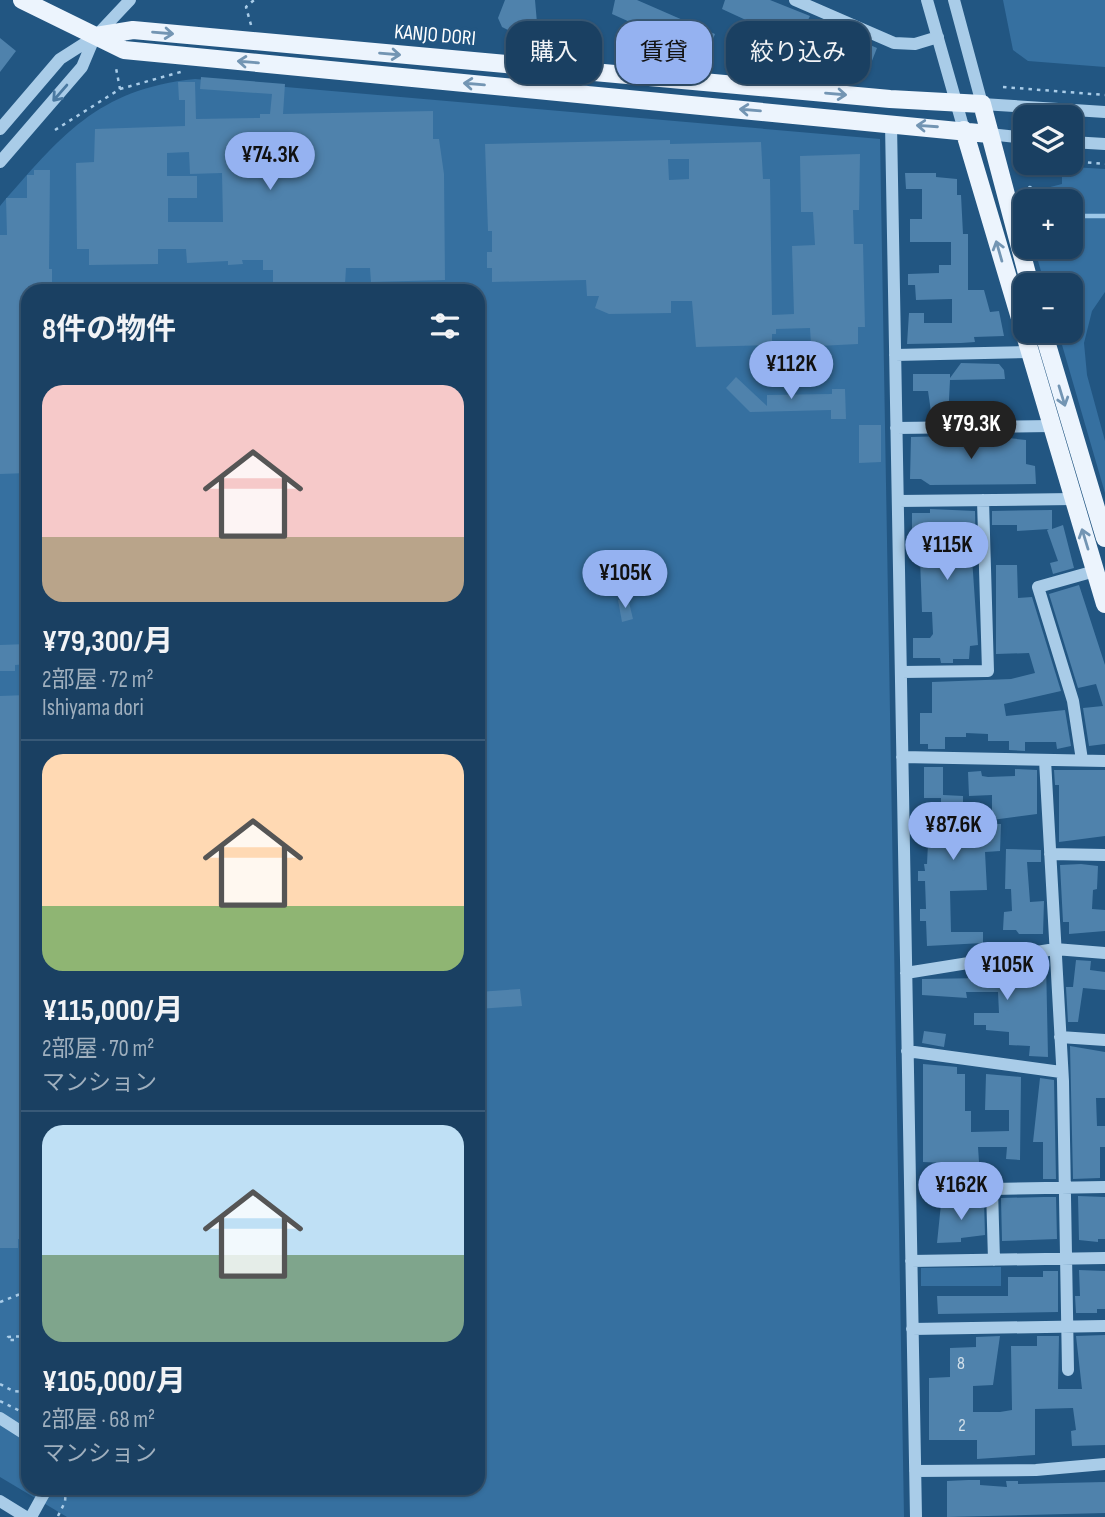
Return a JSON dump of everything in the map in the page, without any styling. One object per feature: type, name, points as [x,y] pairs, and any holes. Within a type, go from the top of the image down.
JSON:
[{"type":"main road","points":[[22,0],[124,50],[989,134]]},
{"type":"main road","name":"KANJO DORI","points":[[96,36],[133,30],[982,104]]},
{"type":"main road","points":[[982,104],[1027,273]]},
{"type":"main road","points":[[964,130],[1105,604]]},
{"type":"main road","points":[[1047,343],[1105,538]]},
{"type":"street","points":[[0,162],[82,67],[96,36],[130,0]]},
{"type":"street","points":[[795,0],[894,43],[915,44],[938,37]]},
{"type":"street","points":[[927,0],[964,130]]},
{"type":"street","points":[[954,0],[982,104]]},
{"type":"street","name":"KANJO DORI","points":[[0,129],[60,59],[96,36]]},
{"type":"street","name":"KANJO DORI","points":[[982,104],[1105,112]]},
{"type":"street","points":[[891,124],[916,1517]]},
{"type":"street","points":[[989,134],[1013,137]]},
{"type":"street","points":[[1083,143],[1105,144]]},
{"type":"street","points":[[895,355],[1029,352]]},
{"type":"street","points":[[896,428],[1051,426]]},
{"type":"street","points":[[898,501],[1073,499]]},
{"type":"street","points":[[901,672],[988,671],[984,500]]},
{"type":"street","points":[[1082,761],[1073,701],[1038,587],[1095,570]]},
{"type":"street","points":[[902,757],[1105,761]]},
{"type":"street","points":[[1045,760],[1066,1188],[1068,1370]]},
{"type":"street","points":[[1050,854],[1105,855]]},
{"type":"street","points":[[906,973],[1055,949],[1105,953]]},
{"type":"street","points":[[1060,1037],[1105,1040]]},
{"type":"street","points":[[907,1051],[1061,1072]]},
{"type":"street","points":[[994,1260],[992,1189],[1105,1187]]},
{"type":"street","points":[[911,1261],[1105,1258]]},
{"type":"street","points":[[912,1329],[1105,1326]]},
{"type":"street","points":[[0,1418],[21,1432]]},
{"type":"street","points":[[915,1471],[1036,1470],[1105,1464]]},
{"type":"street","points":[[0,1501],[28,1517],[42,1495]]},
{"type":"path","points":[[252,28],[246,7],[254,0]]},
{"type":"path","points":[[116,68],[120,89]]},
{"type":"path","points":[[55,130],[120,89],[186,71]]},
{"type":"path","points":[[1003,88],[1105,95]]},
{"type":"path","points":[[1083,162],[1105,164]]},
{"type":"path","points":[[0,1302],[21,1294]]},
{"type":"path","points":[[0,1384],[13,1391],[21,1392]]},
{"type":"path","points":[[0,1401],[21,1412]]},
{"type":"path","points":[[58,1516],[66,1495]]},
{"type":"shaded area","points":[[1003,0],[1105,0],[1105,67],[1028,61],[1013,50]]},
{"type":"shaded area","points":[[195,79],[880,139],[904,1517],[67,1517],[30,1495],[485,1495],[485,284],[21,284],[21,1490],[0,1477],[0,206],[42,158],[83,120],[132,93],[161,84]]},
{"type":"shaded area","points":[[1083,168],[1105,169],[1105,292],[1092,311],[1084,343],[1087,375],[1105,441],[1105,493],[1061,343],[1083,343],[1083,273],[1042,273],[1037,259],[1083,259],[1083,189],[1042,189],[1062,184],[1062,177],[1083,175]]},
{"type":"shaded area","points":[[1001,1267],[1001,1286],[921,1286],[921,1268]]},
{"type":"building","points":[[505,0],[535,0],[537,21],[506,21],[506,29],[498,18]]},
{"type":"building","points":[[615,0],[637,0],[685,21],[628,21],[612,14]]},
{"type":"building","points":[[725,0],[770,0],[810,16],[810,21],[748,21],[722,9]]},
{"type":"building","points":[[0,38],[16,51],[0,72]]},
{"type":"building","points":[[870,45],[877,48],[870,66]]},
{"type":"building","points":[[201,77],[285,84],[283,114],[433,111],[433,139],[439,139],[444,174],[445,280],[371,282],[370,268],[346,268],[345,284],[273,284],[273,270],[263,270],[263,260],[242,260],[243,264],[228,265],[228,261],[187,263],[186,249],[158,249],[158,264],[89,265],[89,249],[77,249],[76,163],[94,162],[95,129],[185,126],[185,100],[179,100],[178,82],[195,82],[196,119],[260,118],[260,114],[270,114],[272,94],[200,89]],"holes":[[[189,152],[190,174],[222,173],[223,222],[168,222],[168,198],[197,198],[197,176],[167,176],[167,153]]]},
{"type":"building","points":[[670,140],[670,144],[761,142],[763,179],[770,179],[772,315],[794,314],[792,246],[815,245],[813,212],[801,212],[800,156],[860,154],[859,210],[853,210],[854,244],[863,244],[865,327],[858,327],[858,344],[811,344],[810,328],[776,329],[776,334],[772,334],[772,345],[696,347],[692,301],[671,301],[671,313],[609,314],[595,308],[599,296],[587,296],[586,280],[492,282],[492,268],[487,268],[487,252],[492,252],[492,231],[488,231],[485,144]],"holes":[[[668,159],[689,159],[689,179],[669,180]]]},
{"type":"building","points":[[34,170],[50,170],[49,269],[52,269],[52,284],[21,284],[21,473],[0,474],[0,235],[7,235],[6,198],[27,198],[27,175],[34,175]]},
{"type":"building","points":[[905,173],[936,173],[936,177],[957,179],[957,195],[961,195],[963,234],[968,234],[968,290],[984,290],[990,312],[999,311],[1004,336],[974,337],[975,342],[907,344],[909,313],[924,313],[924,323],[952,323],[952,299],[916,300],[915,285],[908,285],[908,274],[939,273],[939,265],[951,265],[951,242],[910,242],[910,219],[922,219],[922,189],[906,189]]},
{"type":"building","points":[[961,363],[999,364],[1004,370],[1005,379],[950,380],[948,419],[932,419],[928,391],[913,391],[913,374],[950,374],[950,378]]},
{"type":"building","points":[[736,377],[767,406],[767,395],[832,394],[832,389],[845,389],[846,419],[831,419],[831,410],[750,412],[726,388]]},
{"type":"building","points":[[859,425],[881,425],[881,462],[859,463]]},
{"type":"building","points":[[948,436],[949,439],[980,439],[980,436],[990,436],[1026,440],[1026,464],[1035,466],[1036,484],[930,485],[921,479],[910,479],[911,437]]},
{"type":"building","points":[[930,509],[975,511],[976,558],[972,558],[978,645],[970,646],[969,659],[953,659],[953,663],[941,663],[940,658],[913,658],[913,638],[930,638],[933,634],[932,612],[922,612],[920,559],[912,557],[912,513],[930,513]]},
{"type":"building","points":[[1052,510],[1052,529],[1063,525],[1074,568],[1053,574],[1050,563],[1058,561],[1047,530],[1049,529],[1017,531],[1017,525],[992,525],[992,511]]},
{"type":"building","points":[[996,565],[1017,565],[1018,598],[1032,597],[1061,691],[1004,704],[1006,716],[1065,710],[1071,746],[1057,749],[1056,742],[1025,742],[1025,751],[1009,750],[1009,741],[988,741],[988,734],[966,733],[966,737],[945,737],[945,749],[928,749],[928,744],[920,744],[920,713],[932,713],[932,682],[1011,679],[1035,673],[1029,653],[996,654]]},
{"type":"building","points":[[1079,585],[1105,665],[1105,744],[1089,746],[1083,708],[1103,706],[1096,684],[1078,688],[1049,594]]},
{"type":"building","points":[[628,598],[633,619],[622,622],[618,600]]},
{"type":"building","points":[[21,644],[21,665],[15,665],[15,671],[0,671],[0,645]]},
{"type":"building","points":[[21,695],[21,1239],[18,1239],[18,1248],[0,1248],[0,696]]},
{"type":"building","points":[[924,767],[943,767],[943,795],[963,796],[963,823],[1001,824],[1000,851],[985,852],[987,890],[950,891],[951,932],[983,932],[983,943],[927,946],[926,921],[920,921],[920,909],[926,909],[925,881],[918,881],[918,871],[925,871],[924,864],[927,864],[929,822],[941,823],[941,798],[924,798]]},
{"type":"building","points":[[1015,769],[1037,770],[1037,814],[992,820],[992,795],[969,796],[968,772],[981,771],[982,776],[988,777],[1015,776]]},
{"type":"building","points":[[1054,770],[1105,770],[1105,836],[1059,842],[1059,785],[1055,785]]},
{"type":"building","points":[[1006,849],[1041,850],[1041,862],[1027,862],[1030,902],[1044,901],[1043,934],[1019,934],[1016,930],[1003,930],[1004,912],[1012,911],[1011,889],[1005,889]]},
{"type":"building","points":[[1060,865],[1098,866],[1097,889],[1093,890],[1092,909],[1105,910],[1105,931],[1069,934],[1069,922],[1063,922]]},
{"type":"building","points":[[1046,960],[1048,1057],[1029,1056],[1030,1046],[1009,1045],[1009,1032],[986,1030],[986,1025],[974,1025],[974,1013],[999,1013],[998,992],[966,992],[967,998],[922,995],[922,979],[984,978],[984,969],[1023,968],[1029,966],[1029,962]]},
{"type":"building","points":[[1076,960],[1091,961],[1090,970],[1105,972],[1105,990],[1083,988],[1078,1022],[1068,1022],[1066,987],[1073,987]]},
{"type":"building","points":[[520,989],[522,1006],[485,1009],[485,992]]},
{"type":"building","points":[[924,1031],[946,1034],[944,1047],[922,1043]]},
{"type":"building","points":[[1070,1046],[1105,1052],[1105,1098],[1096,1098],[1097,1126],[1105,1126],[1105,1147],[1100,1147],[1100,1178],[1073,1179]]},
{"type":"building","points":[[923,1064],[957,1067],[957,1074],[965,1074],[965,1111],[971,1111],[971,1132],[1009,1131],[1009,1110],[985,1110],[986,1074],[1021,1077],[1020,1160],[1006,1159],[1007,1147],[978,1147],[979,1162],[967,1163],[967,1181],[945,1181],[945,1163],[923,1162]]},
{"type":"building","points":[[1040,1078],[1054,1080],[1056,1179],[1043,1179],[1043,1142],[1033,1142]]},
{"type":"building","points":[[1078,1196],[1105,1197],[1105,1239],[1098,1239],[1098,1242],[1079,1240]]},
{"type":"building","points":[[1056,1197],[1057,1239],[1002,1241],[1001,1198]]},
{"type":"building","points":[[965,1201],[984,1201],[985,1235],[961,1238],[961,1242],[937,1243],[941,1204],[965,1208]]},
{"type":"building","points":[[1079,1270],[1105,1271],[1105,1309],[1097,1309],[1097,1313],[1076,1313],[1075,1296],[1080,1296]]},
{"type":"building","points":[[1043,1271],[1058,1271],[1058,1312],[938,1314],[937,1296],[1008,1296],[1008,1277],[1043,1277]]},
{"type":"building","points":[[1105,1335],[1105,1445],[1072,1446],[1071,1431],[1076,1430],[1073,1408],[1035,1409],[1035,1455],[977,1459],[977,1440],[929,1440],[929,1378],[950,1377],[950,1348],[976,1347],[976,1337],[1000,1336],[993,1385],[973,1386],[973,1412],[1000,1412],[1012,1410],[1011,1346],[1037,1346],[1037,1336],[1059,1336],[1058,1389],[1082,1389],[1076,1336]]},
{"type":"building","points":[[980,1480],[980,1485],[1007,1487],[1006,1481],[1018,1481],[1018,1484],[1105,1482],[1105,1513],[947,1517],[947,1481]]},
{"type":"waterway","points":[[1083,216],[1105,216]]}]
